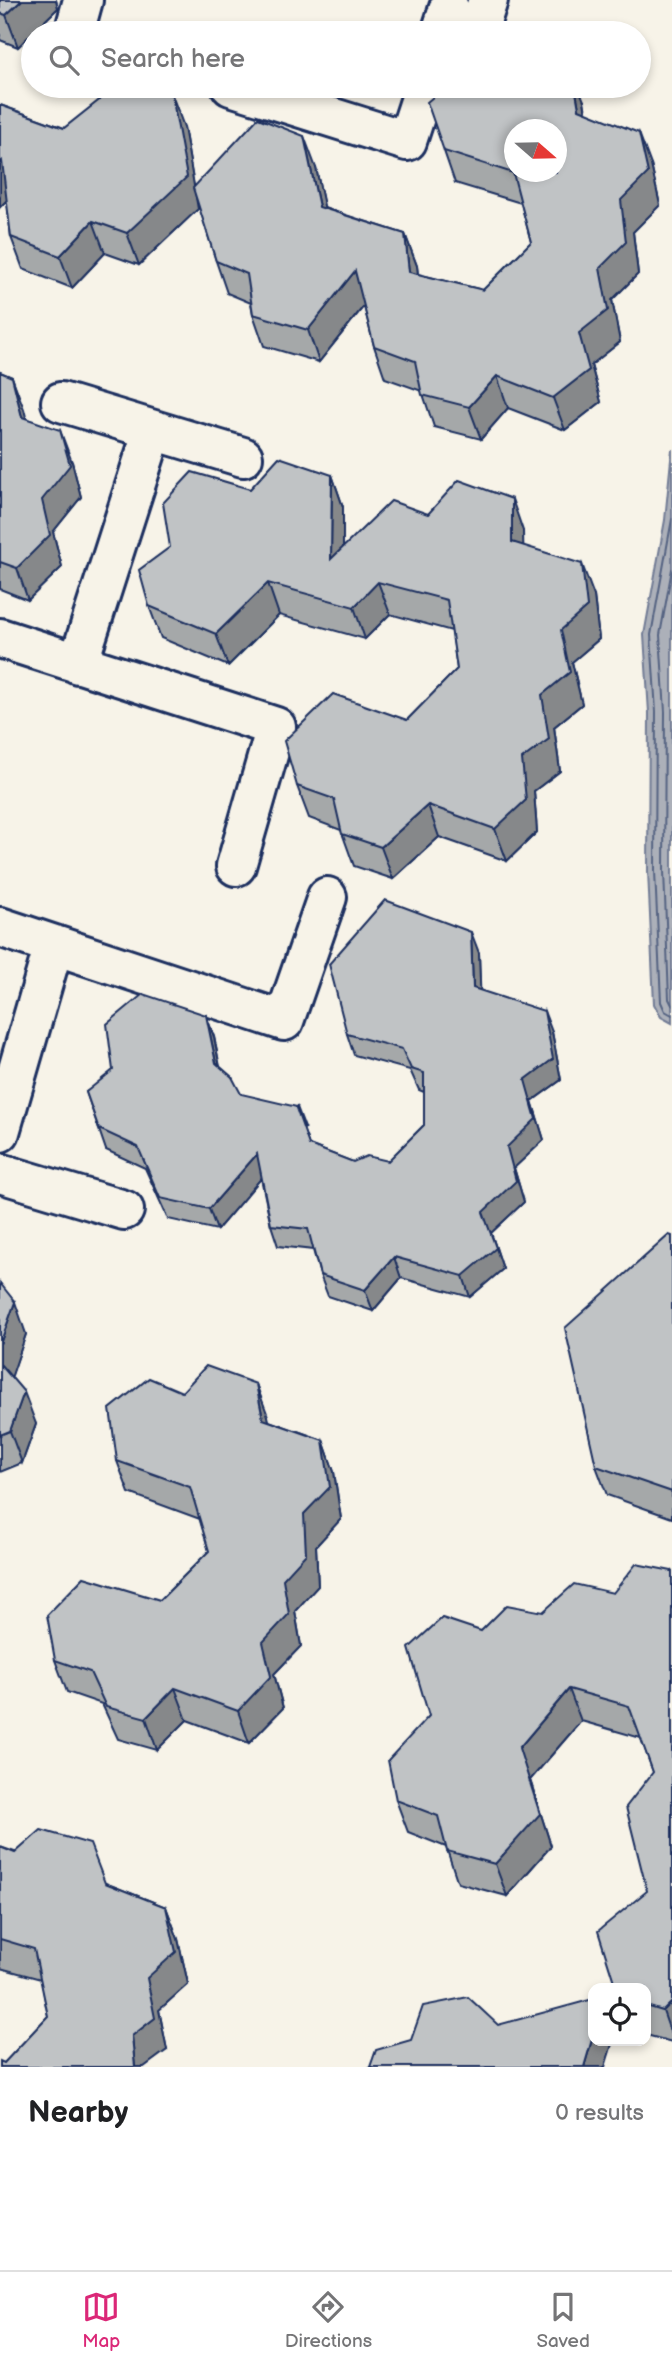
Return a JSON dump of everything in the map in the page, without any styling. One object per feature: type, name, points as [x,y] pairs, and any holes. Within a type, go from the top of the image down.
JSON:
[{"type":"lane","points":[[77,21],[83,0]]},
{"type":"lane","points":[[269,98],[407,141],[421,98]]},
{"type":"lane","points":[[61,402],[243,457]]},
{"type":"lane","points":[[78,664],[153,430]]},
{"type":"lane","points":[[0,638],[276,727],[236,866]]},
{"type":"lane","points":[[0,927],[284,1021],[327,897]]},
{"type":"lane","points":[[0,1132],[54,945]]},
{"type":"lane","points":[[0,1173],[124,1210]]},
{"type":"water","points":[[672,449],[672,1023],[661,1017],[654,1004],[648,871],[649,713],[644,635],[665,520]]},
{"type":"building","points":[[0,0],[22,0],[6,15],[0,13]]},
{"type":"building","points":[[102,98],[173,98],[187,177],[127,233],[93,221],[60,256],[11,237],[2,161],[0,163],[0,105],[64,128]]},
{"type":"building","points":[[432,98],[577,98],[579,109],[639,133],[648,173],[621,200],[626,242],[600,268],[608,310],[579,333],[589,370],[553,398],[497,376],[469,407],[422,395],[415,361],[374,346],[355,271],[308,330],[253,314],[247,274],[216,261],[193,188],[258,118],[304,136],[319,207],[405,234],[409,272],[483,290],[531,242],[515,182],[567,182],[567,119],[504,119],[504,170],[444,151],[427,102]]},
{"type":"building","points":[[0,372],[12,377],[22,417],[60,430],[70,465],[42,500],[50,535],[17,568],[0,562]]},
{"type":"building","points":[[279,457],[332,475],[331,559],[391,501],[428,514],[459,480],[512,499],[512,542],[582,564],[587,607],[561,630],[570,672],[542,695],[549,739],[522,759],[526,800],[495,829],[428,805],[381,847],[342,834],[334,799],[297,786],[284,741],[333,694],[407,720],[457,669],[447,600],[378,582],[354,607],[268,583],[216,634],[149,606],[139,570],[170,547],[163,503],[192,472],[250,489]]},
{"type":"building","points":[[385,900],[471,932],[473,988],[544,1011],[553,1059],[525,1080],[536,1119],[507,1147],[516,1181],[483,1212],[496,1248],[463,1276],[394,1257],[365,1290],[320,1275],[308,1229],[271,1225],[257,1154],[209,1209],[160,1198],[138,1147],[99,1129],[86,1092],[113,1070],[107,1024],[143,994],[206,1015],[216,1063],[232,1077],[241,1094],[297,1107],[309,1145],[353,1162],[367,1156],[388,1161],[424,1125],[424,1073],[411,1069],[402,1049],[347,1034],[329,964]]},
{"type":"building","points":[[669,1235],[672,1236],[672,1492],[596,1466],[565,1328]]},
{"type":"building","points":[[0,1283],[15,1302],[0,1344]]},
{"type":"building","points":[[0,1364],[24,1392],[10,1431],[0,1435]]},
{"type":"building","points":[[206,1366],[256,1384],[263,1419],[323,1440],[330,1487],[304,1514],[306,1554],[283,1579],[289,1614],[263,1642],[271,1676],[238,1711],[175,1688],[146,1718],[106,1707],[90,1672],[55,1660],[47,1615],[84,1577],[160,1600],[209,1551],[190,1487],[117,1461],[110,1409],[149,1378],[182,1392]]},
{"type":"building","points":[[636,1564],[672,1571],[672,2002],[663,2011],[651,2007],[651,1983],[614,1983],[598,1931],[647,1891],[626,1807],[653,1772],[629,1706],[569,1689],[519,1748],[540,1814],[495,1864],[447,1851],[438,1816],[396,1800],[388,1760],[429,1716],[409,1648],[442,1618],[481,1631],[507,1605],[543,1612],[574,1584],[613,1593]]},
{"type":"building","points":[[41,1830],[90,1844],[105,1883],[166,1907],[176,1952],[147,1978],[155,2018],[132,2036],[135,2067],[0,2067],[0,2061],[4,2063],[48,2016],[34,1949],[0,1939],[0,1847],[15,1853]]},
{"type":"building","points":[[468,1997],[498,2025],[588,2000],[590,2046],[584,2067],[370,2067],[376,2050],[411,2040],[423,2006]]}]
